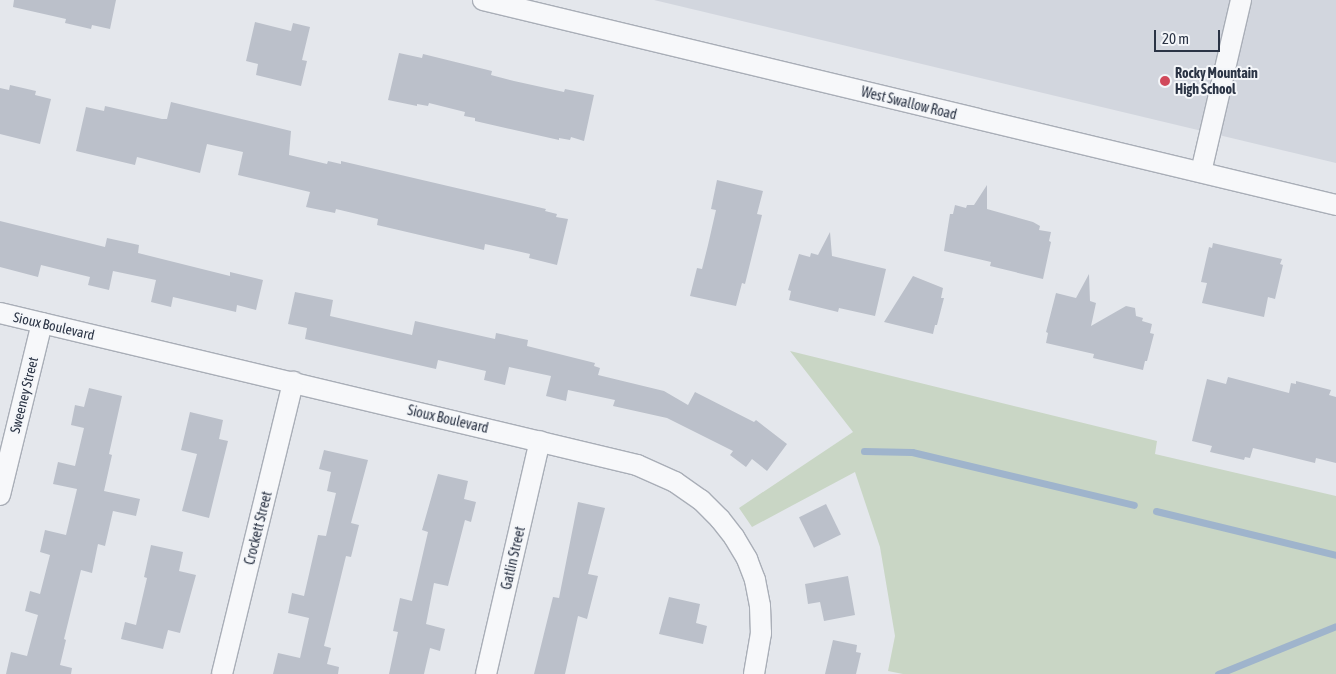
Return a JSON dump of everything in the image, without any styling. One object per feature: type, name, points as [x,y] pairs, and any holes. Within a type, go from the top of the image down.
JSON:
[{"type":"street","name":"West Swallow Road","points":[[483,0],[1336,205]]},
{"type":"street","points":[[1201,172],[1241,0]]},
{"type":"street","name":"Sioux Boulevard","points":[[0,313],[637,465],[675,482],[700,500],[720,519],[739,544],[755,580],[760,606],[761,633],[754,674]]},
{"type":"street","name":"Sweeney Street","points":[[0,495],[42,323]]},
{"type":"street","name":"Crockett Street","points":[[222,674],[293,382]]},
{"type":"street","name":"Gatlin Street","points":[[486,674],[540,441]]},
{"type":"shaded area","name":"Rocky Mountain High School","points":[[654,0],[1336,0],[1336,163]]},
{"type":"green space","points":[[790,351],[1157,441],[1155,454],[1336,496],[1336,674],[903,674],[888,671],[895,636],[880,547],[855,472],[752,527],[739,508],[853,432]]},
{"type":"building","points":[[14,0],[116,0],[110,29],[92,25],[91,29],[65,23],[66,19],[13,7]]},
{"type":"building","points":[[255,22],[291,31],[293,23],[310,27],[302,60],[307,61],[301,86],[256,75],[258,64],[246,61]]},
{"type":"building","points":[[399,53],[422,58],[423,54],[492,71],[491,75],[514,81],[564,92],[565,89],[594,95],[584,141],[571,137],[570,140],[559,138],[559,140],[475,121],[475,118],[464,116],[465,112],[429,103],[428,106],[417,104],[417,106],[388,100]]},
{"type":"building","points":[[10,85],[36,91],[35,95],[51,99],[40,144],[0,134],[0,88],[9,90]]},
{"type":"building","points":[[171,102],[291,131],[289,155],[327,164],[328,161],[341,164],[341,161],[546,209],[545,211],[557,214],[556,217],[568,219],[557,265],[529,258],[530,254],[485,244],[484,250],[377,225],[378,219],[336,209],[335,213],[306,207],[310,192],[238,175],[243,152],[207,144],[200,173],[137,157],[135,165],[76,151],[86,107],[104,111],[105,106],[167,119]]},
{"type":"building","points":[[717,180],[763,191],[757,214],[762,215],[745,284],[742,283],[736,306],[690,296],[697,268],[702,269],[708,245],[716,210],[711,209]]},
{"type":"building","points":[[987,185],[987,209],[1033,222],[1040,226],[1039,230],[1051,232],[1049,241],[1051,242],[1043,279],[990,266],[991,262],[944,251],[950,214],[953,214],[955,205],[966,208],[967,205],[974,205]]},
{"type":"building","points":[[0,221],[105,247],[107,238],[139,245],[138,253],[230,276],[230,272],[263,280],[256,310],[237,305],[236,312],[173,297],[171,307],[151,302],[156,280],[113,271],[109,290],[88,285],[90,277],[41,265],[38,277],[0,267]]},
{"type":"building","points":[[830,232],[832,256],[886,269],[875,316],[839,308],[838,312],[789,300],[791,291],[788,290],[799,254],[810,257],[811,253],[818,255]]},
{"type":"building","points":[[1213,243],[1282,259],[1280,264],[1283,265],[1275,299],[1268,297],[1264,317],[1202,303],[1207,283],[1201,282],[1209,247],[1212,248]]},
{"type":"building","points":[[1089,274],[1090,301],[1096,303],[1091,326],[1126,306],[1135,308],[1136,316],[1143,318],[1142,321],[1152,324],[1150,333],[1154,334],[1143,370],[1093,358],[1094,354],[1046,343],[1048,333],[1046,332],[1056,293],[1076,298]]},
{"type":"building","points":[[913,276],[943,288],[941,298],[944,298],[933,334],[884,322]]},
{"type":"building","points":[[295,292],[333,300],[330,316],[412,335],[415,321],[495,339],[496,333],[528,340],[527,346],[595,363],[594,366],[600,368],[598,375],[664,391],[688,405],[695,392],[754,422],[756,420],[787,444],[767,471],[752,459],[746,467],[730,455],[733,451],[667,418],[613,406],[615,400],[568,390],[566,401],[546,396],[551,376],[509,367],[505,385],[484,380],[486,371],[438,360],[436,369],[305,339],[307,328],[288,324]]},
{"type":"building","points":[[1228,377],[1289,393],[1291,383],[1296,384],[1296,381],[1331,390],[1329,395],[1336,397],[1336,463],[1316,458],[1315,463],[1253,448],[1250,458],[1245,457],[1244,460],[1210,452],[1212,446],[1192,441],[1207,379],[1226,384]]},
{"type":"building","points":[[89,388],[122,396],[109,454],[112,455],[104,491],[140,499],[136,516],[113,511],[105,546],[98,544],[92,573],[81,570],[64,639],[66,640],[60,665],[72,668],[71,674],[6,674],[11,652],[27,656],[38,615],[25,611],[30,591],[40,594],[50,555],[40,552],[45,530],[66,535],[77,489],[53,484],[58,462],[75,466],[84,428],[71,425],[75,405],[84,407]]},
{"type":"building","points":[[190,412],[223,420],[219,439],[228,441],[209,518],[182,511],[197,454],[181,450]]},
{"type":"building","points":[[324,450],[368,460],[351,523],[359,525],[351,557],[346,556],[324,646],[331,648],[327,664],[339,667],[338,674],[273,674],[278,653],[300,658],[309,618],[288,613],[292,593],[304,596],[318,535],[326,536],[336,493],[327,491],[331,472],[319,469]]},
{"type":"building","points":[[438,474],[468,481],[464,499],[476,502],[471,522],[465,520],[448,586],[434,583],[426,624],[445,629],[440,651],[430,648],[424,674],[389,674],[398,632],[393,631],[400,598],[412,601],[428,532],[422,530]]},
{"type":"building","points":[[578,502],[605,508],[588,574],[598,576],[587,619],[578,616],[565,674],[534,674],[553,597],[559,598]]},
{"type":"building","points":[[826,504],[841,535],[814,548],[799,517]]},
{"type":"building","points":[[151,545],[183,552],[179,571],[196,575],[180,633],[168,630],[163,649],[121,639],[125,622],[136,625],[147,578],[144,577]]},
{"type":"building","points":[[848,576],[855,615],[824,621],[820,602],[808,604],[805,584]]},
{"type":"building","points":[[669,597],[700,604],[696,623],[707,626],[703,644],[659,634]]},
{"type":"building","points":[[833,640],[857,645],[856,652],[861,653],[856,674],[825,674]]},
{"type":"waterway","points":[[864,451],[912,452],[1134,505]]},
{"type":"waterway","points":[[1156,511],[1336,555]]},
{"type":"waterway","points":[[1218,674],[1336,626]]},
{"type":"place","name":"Rocky Mountain High School","points":[[1165,81]]}]
